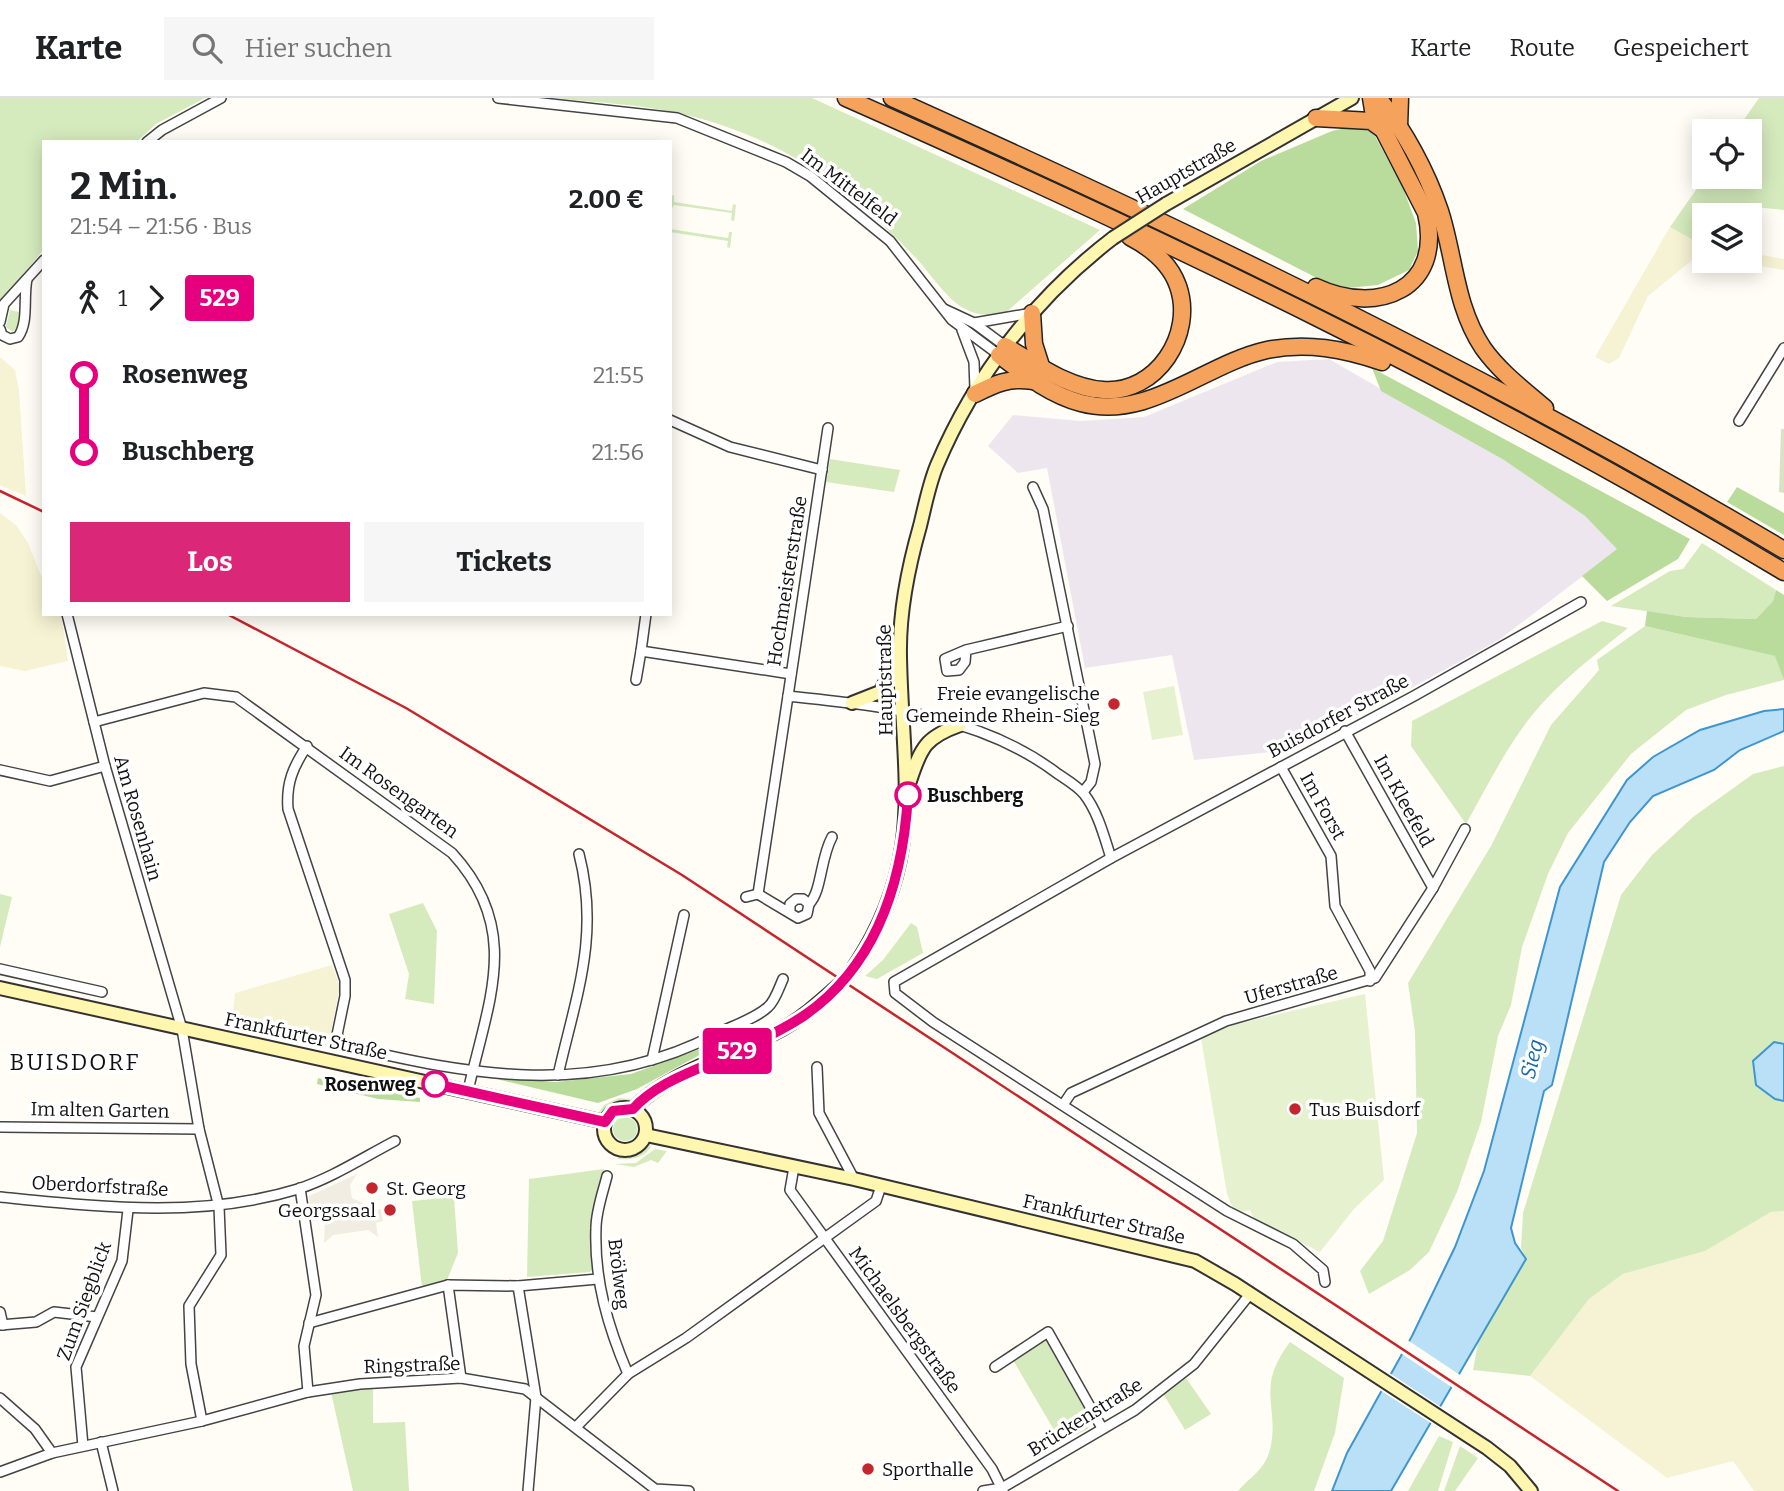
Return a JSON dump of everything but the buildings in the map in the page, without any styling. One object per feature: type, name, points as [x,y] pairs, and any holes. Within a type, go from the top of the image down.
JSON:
[{"type":"highway","points":[[846,98],[1195,258],[1457,391],[1645,492],[1784,572]]},
{"type":"highway","points":[[892,98],[1252,265],[1570,430],[1784,550]]},
{"type":"highway","points":[[1252,265],[1279,270],[1335,296],[1359,300],[1379,299],[1394,294],[1419,273],[1429,246],[1426,213],[1382,130],[1371,98]]},
{"type":"highway","points":[[1378,98],[1400,129],[1440,211],[1454,282],[1483,348],[1504,373],[1570,430]]},
{"type":"highway","points":[[1400,98],[1400,129]]},
{"type":"highway","points":[[1316,118],[1371,121],[1382,130]]},
{"type":"highway","points":[[975,394],[1002,381],[1037,373],[1086,387],[1122,389],[1151,375],[1175,346],[1181,327],[1182,307],[1178,286],[1170,269],[1143,244],[1100,220],[1088,208]]},
{"type":"highway","points":[[1032,313],[1037,373]]},
{"type":"highway","points":[[1002,351],[1081,403],[1124,407],[1162,395],[1236,360],[1266,350],[1320,347],[1345,349],[1390,365],[1441,390],[1457,391]]},
{"type":"main road","name":"Hauptstraße","points":[[854,967],[887,910],[902,849],[908,788],[900,655],[908,566],[936,467],[975,394],[1002,351],[1032,313],[1057,286],[1113,238],[1166,204],[1352,98]]},
{"type":"main road","points":[[852,703],[880,692],[900,655]]},
{"type":"main road","points":[[908,788],[920,752],[926,743],[939,733],[960,725]]},
{"type":"main road","points":[[633,1109],[641,1100],[667,1083],[777,1032],[807,1013],[839,985]]},
{"type":"main road","name":"Frankfurter Straße","points":[[0,988],[605,1122]]},
{"type":"main road","points":[[619,1108],[633,1109],[642,1117],[646,1135],[637,1146],[617,1149],[607,1140],[605,1122],[619,1108]]},
{"type":"main road","name":"Frankfurter Straße","points":[[646,1135],[854,1179],[1156,1250],[1211,1269],[1472,1439],[1510,1466],[1531,1491]]},
{"type":"street","points":[[150,140],[162,130],[221,98]]},
{"type":"street","name":"Im Mittelfeld","points":[[498,98],[677,118],[786,162],[810,176],[890,241],[962,330],[1002,351]]},
{"type":"street","points":[[0,322],[4,304],[42,262]]},
{"type":"street","points":[[0,329],[2,335],[10,339],[18,337],[25,327],[23,298],[27,279]]},
{"type":"street","name":"Im Mittelfeld","points":[[944,309],[974,323],[1002,351]]},
{"type":"street","points":[[974,323],[1032,313]]},
{"type":"street","points":[[962,330],[974,362],[975,394]]},
{"type":"street","points":[[1739,421],[1784,348]]},
{"type":"street","points":[[672,421],[730,447],[822,470]]},
{"type":"street","name":"Hochmeisterstraße","points":[[758,894],[828,428]]},
{"type":"street","points":[[1033,487],[1043,509],[1095,764],[1091,782],[1083,792]]},
{"type":"street","name":"Buisdorfer Straße","points":[[1063,1105],[912,1007],[895,993],[894,982],[1111,858],[1581,602]]},
{"type":"street","name":"Am Rosenhain","points":[[68,616],[105,766],[182,1029],[199,1129],[219,1207],[221,1255],[189,1306],[191,1364],[202,1420]]},
{"type":"street","points":[[636,680],[646,616]]},
{"type":"street","points":[[966,650],[1068,626]]},
{"type":"street","points":[[641,651],[791,674]]},
{"type":"street","name":"Im Rosengarten","points":[[94,722],[204,693],[221,694],[246,703],[452,853],[470,871],[485,898],[492,919],[496,962],[468,1091]]},
{"type":"street","name":"Hochmeisterstraße","points":[[788,696],[904,712]]},
{"type":"street","points":[[904,712],[960,725],[1027,751],[1083,792],[1096,814],[1111,858]]},
{"type":"street","name":"Im Kleefeld","points":[[1345,731],[1433,888]]},
{"type":"street","points":[[307,746],[290,775],[286,790],[288,808],[345,981],[338,1041],[343,1045],[425,1065],[472,1071],[558,1075],[613,1072],[703,1041],[769,1007],[783,979]]},
{"type":"street","points":[[0,770],[50,781],[105,766]]},
{"type":"street","name":"Im Forst","points":[[1281,767],[1331,856],[1335,906],[1370,971],[1370,981]]},
{"type":"street","points":[[1370,981],[1380,974],[1433,888],[1465,829]]},
{"type":"street","points":[[808,904],[817,896],[823,853],[832,837]]},
{"type":"street","points":[[558,1075],[590,926],[579,854]]},
{"type":"street","points":[[746,897],[758,894],[790,911],[795,917],[803,917],[808,912],[808,904],[803,899],[796,898],[790,904],[790,911]]},
{"type":"street","points":[[653,1060],[684,915]]},
{"type":"street","points":[[0,969],[103,992]]},
{"type":"street","name":"Uferstraße","points":[[1063,1105],[1071,1093],[1226,1021],[1370,981]]},
{"type":"street","points":[[817,1067],[820,1113],[854,1179]]},
{"type":"street","points":[[1063,1105],[1227,1211],[1293,1244],[1323,1270],[1325,1282]]},
{"type":"street","name":"Im alten Garten","points":[[0,1126],[199,1129]]},
{"type":"street","name":"Oberdorfstraße","points":[[0,1197],[128,1210],[219,1207],[300,1188],[395,1142]]},
{"type":"street","name":"Michaelsbergstraße","points":[[794,1167],[790,1190],[992,1469],[1002,1490]]},
{"type":"street","name":"Brölweg","points":[[607,1176],[596,1226],[598,1279],[608,1326],[628,1374]]},
{"type":"street","points":[[690,1491],[655,1489],[576,1427],[628,1374],[686,1338],[876,1201],[881,1186]]},
{"type":"street","points":[[300,1188],[316,1296],[304,1346],[308,1392]]},
{"type":"street","name":"Zum Siegblick","points":[[83,1446],[76,1367],[122,1261],[128,1210]]},
{"type":"street","points":[[309,1323],[449,1285],[518,1286],[598,1279]]},
{"type":"street","points":[[449,1285],[461,1378]]},
{"type":"street","points":[[518,1286],[536,1397],[528,1491]]},
{"type":"street","name":"Brückenstraße","points":[[983,1491],[1002,1490],[1135,1410],[1194,1364],[1250,1294]]},
{"type":"street","points":[[0,1312],[2,1325],[36,1322],[54,1312],[97,1317]]},
{"type":"street","points":[[995,1367],[1048,1332],[1102,1428]]},
{"type":"street","name":"Ringstraße","points":[[0,1472],[52,1453],[202,1420],[308,1392],[360,1384],[461,1378],[525,1389],[576,1427]]},
{"type":"street","points":[[0,1398],[35,1430],[52,1453]]},
{"type":"street","points":[[101,1442],[113,1491]]},
{"type":"shaded area","points":[[1670,227],[1692,239],[1692,260],[1648,296],[1619,358],[1609,364],[1595,357]]},
{"type":"shaded area","points":[[1762,255],[1784,259],[1784,270],[1762,267]]},
{"type":"shaded area","points":[[0,357],[15,370],[19,391],[26,496],[0,485]]},
{"type":"shaded area","points":[[1329,359],[1504,460],[1585,516],[1618,549],[1499,640],[1382,704],[1282,751],[1194,760],[1172,655],[1085,668],[1047,468],[1018,473],[988,446],[1013,415],[1081,421],[1144,417],[1277,362]]},
{"type":"shaded area","points":[[0,513],[17,526],[28,543],[42,578],[42,616],[61,616],[68,661],[25,671],[0,666]]},
{"type":"shaded area","points":[[332,965],[340,986],[328,1046],[232,1025],[235,993]]},
{"type":"shaded area","points":[[357,1174],[350,1185],[352,1198],[367,1205],[368,1210],[381,1209],[383,1221],[376,1223],[378,1237],[368,1230],[333,1235],[324,1243],[325,1221],[312,1221],[309,1196]]},
{"type":"shaded area","points":[[1784,1211],[1784,1491],[1754,1491],[1733,1461],[1667,1478],[1530,1376],[1589,1299],[1623,1274],[1705,1251],[1771,1212]]},
{"type":"green space","points":[[0,98],[205,98],[156,124],[138,140],[42,140],[42,251],[0,302]]},
{"type":"green space","points":[[555,98],[812,98],[1100,230],[1005,313],[974,313],[952,300],[907,249],[856,201],[817,172],[774,147],[729,128],[682,114]]},
{"type":"green space","points":[[1759,98],[1784,98],[1784,210],[1762,208],[1762,203],[1692,203],[1692,239],[1670,227],[1697,189],[1762,189],[1762,119],[1744,119]]},
{"type":"green space","points":[[1350,127],[1365,128],[1375,136],[1403,188],[1416,223],[1418,251],[1409,270],[1378,285],[1338,289],[1183,209],[1261,161],[1332,131]]},
{"type":"green space","points":[[672,195],[674,202],[732,211],[733,204],[736,205],[734,221],[731,220],[732,213],[674,205],[672,208]]},
{"type":"green space","points":[[672,229],[728,238],[729,232],[732,232],[730,248],[727,247],[728,241],[672,232]]},
{"type":"green space","points":[[10,310],[19,312],[20,324],[13,332],[6,327]]},
{"type":"green space","points":[[1372,368],[1690,539],[1678,559],[1607,601],[1582,576],[1617,549],[1585,516],[1504,460],[1381,391]]},
{"type":"green space","points":[[1781,429],[1784,429],[1784,493],[1779,492]]},
{"type":"green space","points":[[830,459],[900,470],[894,492],[826,482]]},
{"type":"green space","points":[[1737,487],[1784,513],[1784,535],[1727,502]]},
{"type":"green space","points":[[1702,543],[1776,590],[1773,601],[1756,619],[1686,617],[1611,606],[1670,571],[1683,569]]},
{"type":"green space","points":[[1776,590],[1784,595],[1784,680],[1775,656],[1645,626],[1647,611],[1686,617],[1756,619],[1773,601]]},
{"type":"green space","points":[[1602,621],[1628,628],[1566,679],[1533,714],[1505,754],[1466,824],[1411,746],[1412,721]]},
{"type":"green space","points":[[1645,626],[1776,656],[1784,680],[1726,695],[1686,710],[1631,754],[1568,833],[1548,874],[1522,947],[1511,1005],[1498,1036],[1481,1122],[1457,1192],[1429,1252],[1410,1270],[1369,1294],[1360,1271],[1383,1241],[1417,1133],[1415,1032],[1408,983],[1491,846],[1551,725],[1599,670],[1597,660]]},
{"type":"green space","points":[[1174,686],[1183,735],[1152,740],[1143,692]]},
{"type":"green space","points":[[1784,766],[1784,1044],[1774,1042],[1775,1099],[1784,1101],[1784,1211],[1771,1212],[1705,1251],[1623,1274],[1589,1299],[1530,1376],[1473,1370],[1479,1338],[1526,1259],[1521,1248],[1523,1213],[1621,895],[1652,855],[1693,817],[1753,774]]},
{"type":"green space","points":[[0,894],[12,897],[0,947]]},
{"type":"green space","points":[[423,903],[437,931],[434,1004],[405,999],[409,974],[389,914]]},
{"type":"green space","points":[[911,923],[917,927],[923,953],[877,979],[865,976],[883,960]]},
{"type":"green space","name":"Tus Buisdorf","points":[[1365,994],[1384,1180],[1354,1209],[1320,1252],[1254,1219],[1250,1210],[1235,1213],[1227,1194],[1201,1038],[1236,1024]]},
{"type":"green space","points":[[703,1048],[705,1052],[637,1089],[598,1103],[488,1077],[556,1082],[631,1074]]},
{"type":"green space","points":[[318,1078],[420,1098],[420,1102],[378,1099],[317,1084]]},
{"type":"green space","points":[[619,1098],[631,1099],[621,1106],[599,1112],[604,1105]]},
{"type":"green space","points":[[625,1117],[634,1120],[637,1129],[634,1138],[625,1141],[616,1138],[613,1129],[616,1120]]},
{"type":"green space","points":[[652,1145],[637,1158],[616,1159]]},
{"type":"green space","points":[[655,1149],[667,1151],[658,1163],[651,1160],[634,1167],[615,1164],[636,1163]]},
{"type":"green space","points":[[604,1169],[599,1190],[594,1268],[590,1272],[527,1277],[529,1179]]},
{"type":"green space","points":[[454,1197],[458,1253],[447,1280],[422,1288],[412,1201]]},
{"type":"green space","points":[[1046,1339],[1091,1417],[1088,1429],[1061,1442],[1013,1360]]},
{"type":"green space","points":[[1290,1342],[1344,1378],[1335,1433],[1314,1491],[1238,1491],[1259,1470],[1269,1453],[1273,1424],[1270,1399],[1273,1374]]},
{"type":"green space","points":[[1186,1378],[1211,1414],[1185,1430],[1164,1395]]},
{"type":"green space","points":[[373,1386],[373,1423],[405,1422],[409,1491],[353,1491],[331,1392]]},
{"type":"green space","points":[[1439,1436],[1453,1442],[1438,1491],[1408,1491]]},
{"type":"green space","points":[[1460,1446],[1478,1458],[1455,1491],[1444,1491]]},
{"type":"water","name":"Sieg","points":[[1784,709],[1784,731],[1740,750],[1714,770],[1653,796],[1630,822],[1604,862],[1552,1085],[1544,1091],[1511,1228],[1515,1243],[1526,1259],[1391,1491],[1332,1491],[1347,1453],[1412,1336],[1455,1247],[1484,1171],[1560,887],[1627,780],[1653,757],[1700,730],[1764,711]]},
{"type":"water","points":[[1774,1042],[1784,1044],[1784,1101],[1775,1099],[1756,1085],[1753,1061]]},
{"type":"pier","points":[[1406,1339],[1463,1377],[1456,1390],[1399,1352]]},
{"type":"pier","points":[[1388,1372],[1444,1409],[1434,1425],[1378,1389]]},
{"type":"tunnel","points":[[839,985],[854,967]]},
{"type":"railway","points":[[0,491],[42,511]]},
{"type":"railway","points":[[231,616],[406,708],[682,875],[1618,1491]]},
{"type":"bus line","name":"529","points":[[435,1084],[605,1122],[613,1111],[619,1108],[633,1109],[641,1100],[667,1083],[777,1032],[807,1013],[839,985],[871,942],[887,910],[894,886],[902,849],[908,795]]},
{"type":"place","name":"Freie evangelische Gemeinde Rhein-Sieg","points":[[1114,704]]},
{"type":"place","name":"Buschberg","points":[[908,795]]},
{"type":"place","name":"Rosenweg","points":[[435,1084]]},
{"type":"place","name":"Tus Buisdorf","points":[[1295,1109]]},
{"type":"place","name":"St. Georg","points":[[372,1188]]},
{"type":"place","name":"Georgssaal","points":[[390,1210]]},
{"type":"place","name":"Sporthalle","points":[[868,1469]]},
{"type":"district","name":"BUISDORF","points":[[75,1062]]}]
